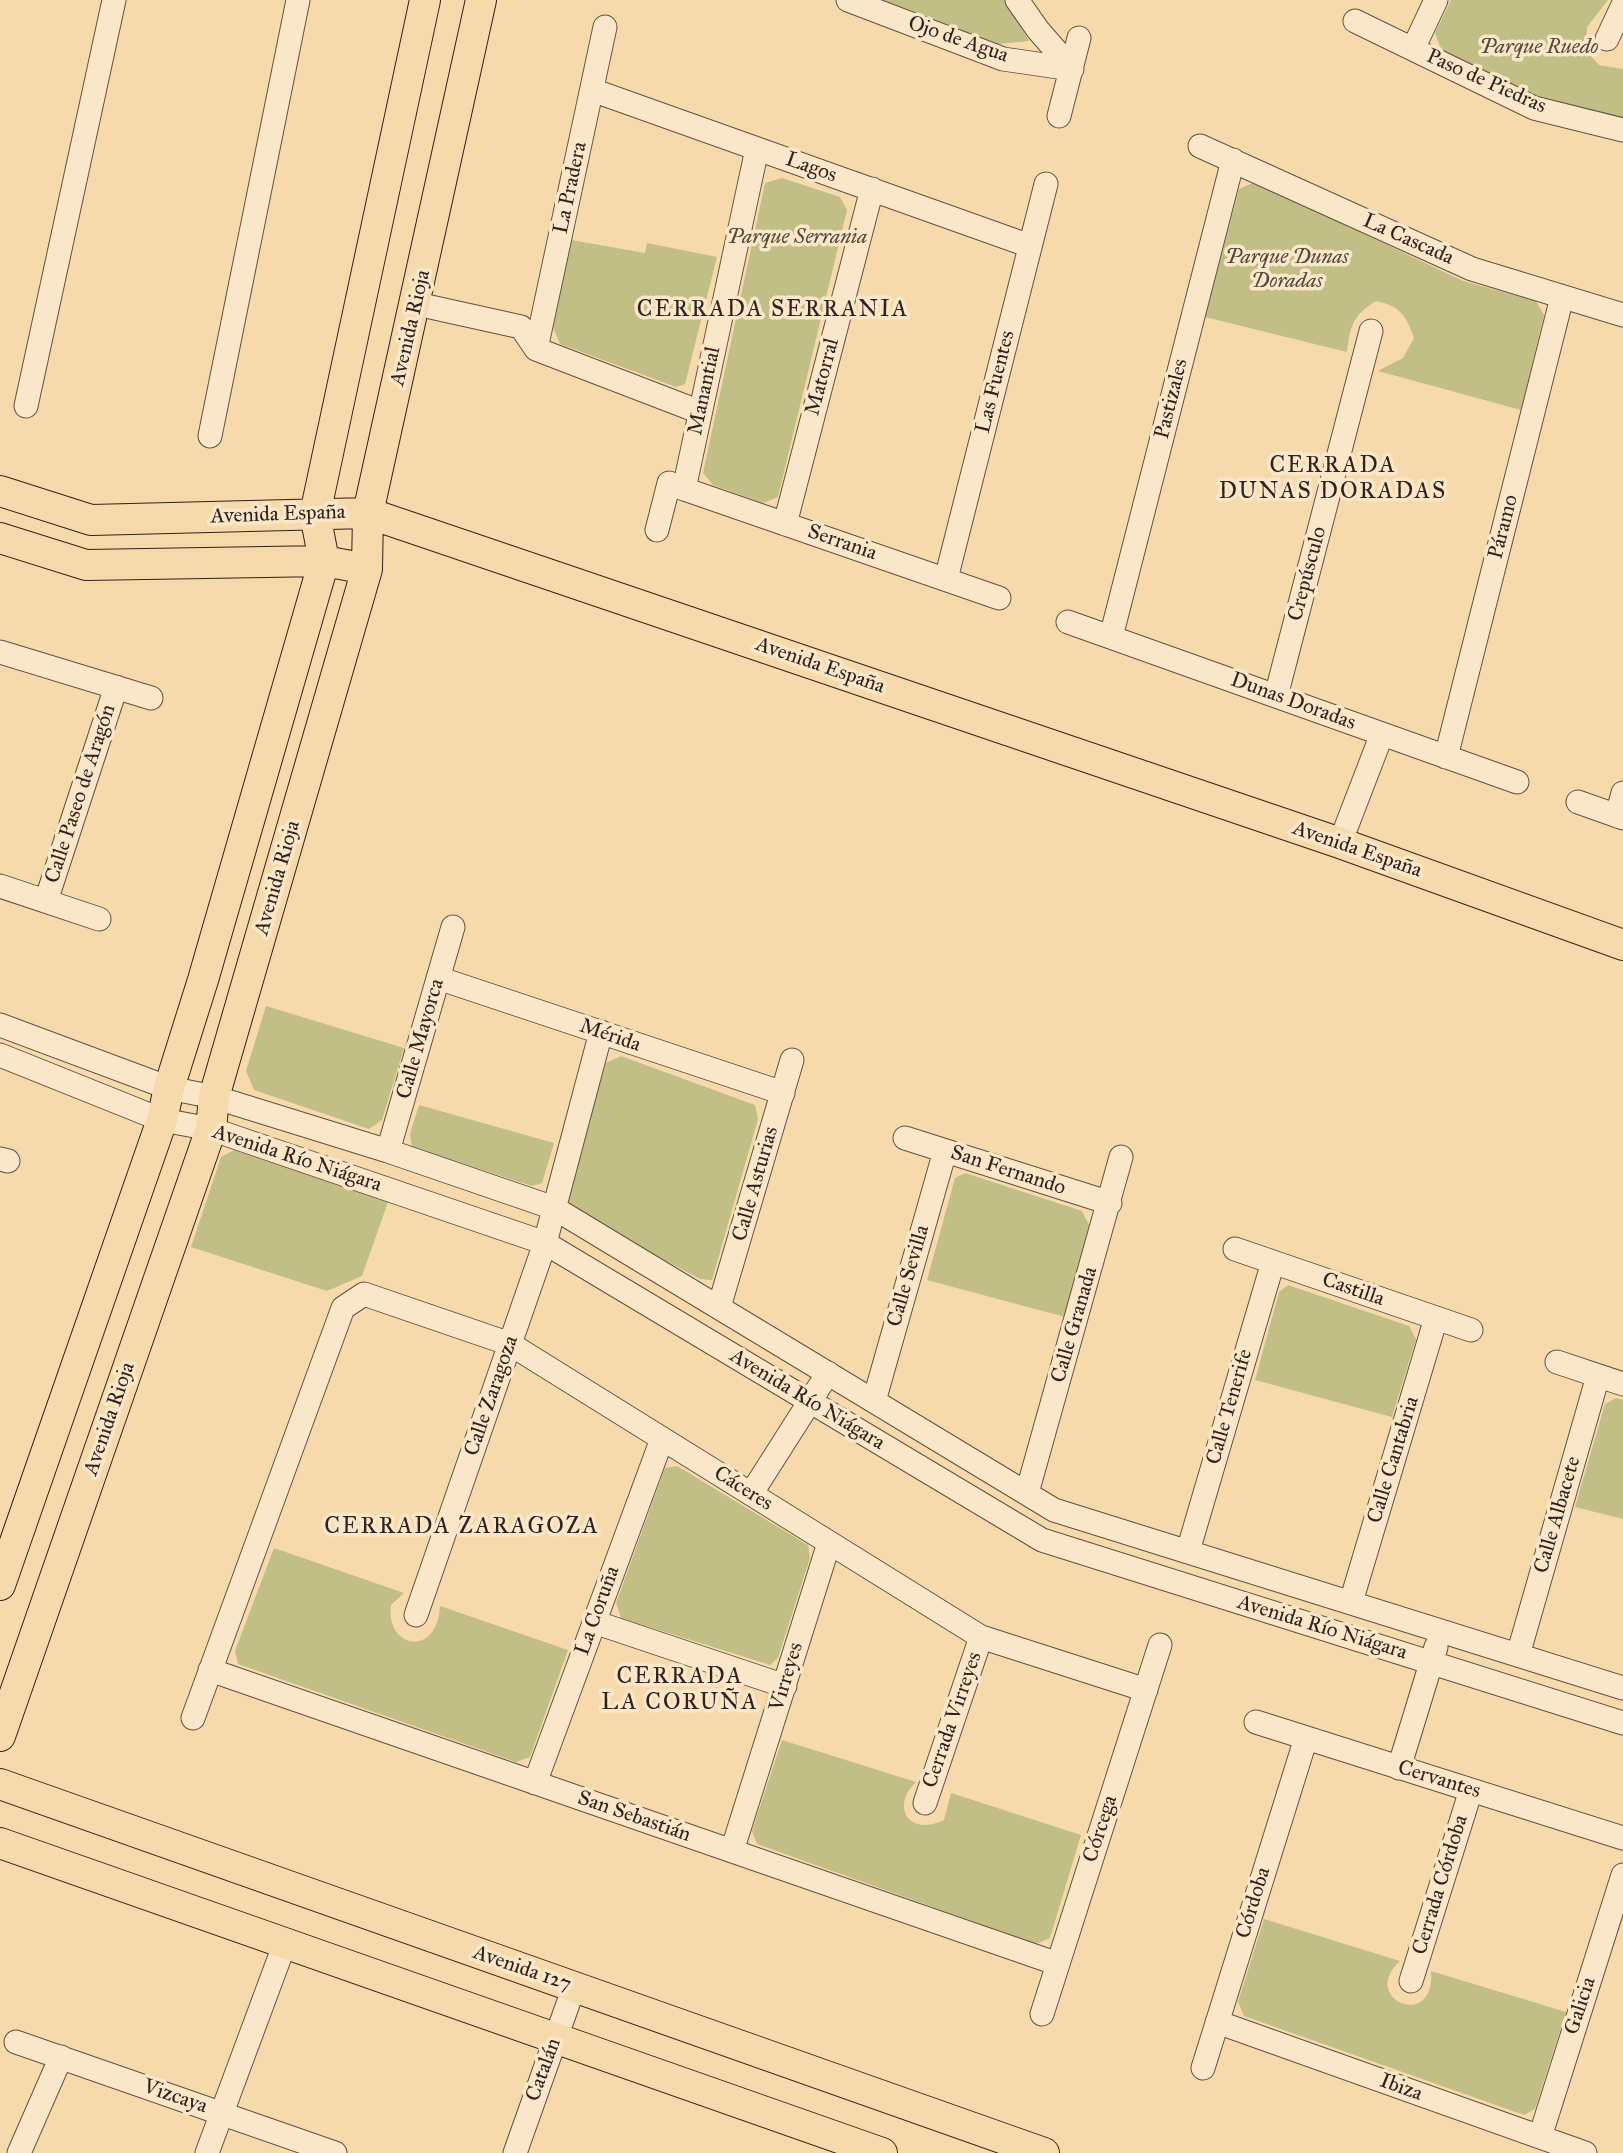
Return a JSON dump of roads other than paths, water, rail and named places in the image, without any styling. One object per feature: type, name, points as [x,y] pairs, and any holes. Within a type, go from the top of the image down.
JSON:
[{"type":"main road","name":"Avenida Rioja","points":[[0,1585],[162,1120],[169,1088],[204,979],[324,561],[315,514],[425,0]]},
{"type":"main road","name":"Avenida Rioja","points":[[0,1736],[211,1129],[214,1097],[247,992],[272,896],[367,569],[368,513],[417,304],[481,0]]},
{"type":"main road","name":"Avenida España","points":[[0,491],[91,520],[368,513],[1340,843],[1623,945]]},
{"type":"main road","points":[[0,538],[86,565],[324,561],[367,569]]},
{"type":"main road","points":[[230,885],[272,896]]},
{"type":"main road","points":[[204,979],[247,992]]},
{"type":"main road","name":"Avenida 127","points":[[0,1784],[1044,2153]]},
{"type":"main road","points":[[0,1843],[882,2153]]},
{"type":"street","points":[[26,406],[114,0]]},
{"type":"street","points":[[211,436],[298,0]]},
{"type":"street","name":"Ojo de Agua","points":[[849,0],[1003,59],[1072,69]]},
{"type":"street","points":[[1017,0],[1072,69]]},
{"type":"street","points":[[1413,50],[1436,0]]},
{"type":"street","points":[[1608,39],[1623,5]]},
{"type":"street","name":"Paso de Piedras","points":[[1355,21],[1534,107],[1623,130]]},
{"type":"street","name":"La Pradera","points":[[536,349],[605,27]]},
{"type":"street","points":[[1059,116],[1079,38]]},
{"type":"street","name":"Lagos","points":[[592,90],[1030,246]]},
{"type":"street","name":"La Cascada","points":[[1200,146],[1472,269],[1623,315]]},
{"type":"street","name":"Manantial","points":[[684,489],[757,149]]},
{"type":"street","name":"Pastizales","points":[[1111,637],[1233,160]]},
{"type":"street","name":"Las Fuentes","points":[[946,579],[1046,184]]},
{"type":"street","name":"Matorral","points":[[785,524],[872,190]]},
{"type":"street","name":"Páramo","points":[[1446,757],[1562,297]]},
{"type":"street","points":[[417,304],[522,327],[536,349],[701,412]]},
{"type":"street","name":"Crepúsculo","points":[[1276,696],[1371,331]]},
{"type":"street","points":[[657,530],[669,483],[684,489]]},
{"type":"street","name":"Serrania","points":[[684,489],[999,598]]},
{"type":"street","name":"Dunas Doradas","points":[[1068,622],[1517,782]]},
{"type":"street","name":"Calle Paseo de Aragón","points":[[0,652],[151,698]]},
{"type":"street","name":"Calle Paseo de Aragón","points":[[46,901],[116,687]]},
{"type":"street","points":[[1340,843],[1382,734]]},
{"type":"street","points":[[1578,802],[1620,817],[1623,793]]},
{"type":"street","name":"Calle Paseo de Aragón","points":[[0,886],[99,919]]},
{"type":"street","name":"Calle Mayorca","points":[[388,1151],[453,927]]},
{"type":"street","name":"Mérida","points":[[438,978],[783,1093]]},
{"type":"street","name":"Avenida Río Niágara","points":[[0,1025],[169,1088],[214,1097],[388,1151],[554,1208],[1054,1510],[1623,1688]]},
{"type":"street","name":"Calle Zaragoza","points":[[416,1615],[545,1243],[601,1032]]},
{"type":"street","name":"Avenida Río Niágara","points":[[0,1055],[162,1120],[211,1129],[545,1243],[1042,1540],[1623,1723]]},
{"type":"street","name":"Calle Asturias","points":[[719,1307],[792,1060]]},
{"type":"street","name":"San Fernando","points":[[905,1138],[1110,1203]]},
{"type":"street","name":"Calle Sevilla","points":[[874,1401],[945,1151]]},
{"type":"street","name":"Calle Granada","points":[[1027,1493],[1121,1157]]},
{"type":"street","name":"Castilla","points":[[1235,1249],[1471,1330]]},
{"type":"street","name":"Calle Tenerife","points":[[1188,1551],[1273,1262]]},
{"type":"street","name":"Cáceres","points":[[210,1670],[344,1308],[364,1294],[510,1344],[981,1637],[1146,1690]]},
{"type":"street","name":"Calle Cantabria","points":[[1351,1602],[1436,1318]]},
{"type":"street","points":[[1558,1362],[1623,1384]]},
{"type":"street","points":[[751,1494],[828,1373]]},
{"type":"street","name":"Calle Albacete","points":[[1518,1655],[1598,1376]]},
{"type":"street","name":"La Coruña","points":[[535,1783],[662,1439]]},
{"type":"street","name":"Virreyes","points":[[733,1851],[829,1543]]},
{"type":"street","points":[[594,1622],[785,1686]]},
{"type":"street","points":[[1399,1768],[1441,1631]]},
{"type":"street","name":"Cerrada Virreyes","points":[[925,1803],[981,1637]]},
{"type":"street","name":"Córcega","points":[[1042,2014],[1160,1644]]},
{"type":"street","points":[[192,1718],[210,1670]]},
{"type":"street","name":"San Sebastián","points":[[210,1670],[1058,1964]]},
{"type":"street","name":"Cervantes","points":[[1256,1722],[1623,1838]]},
{"type":"street","name":"Córdoba","points":[[1203,2068],[1306,1738]]},
{"type":"street","name":"Cerrada Córdoba","points":[[1410,1981],[1471,1790]]},
{"type":"street","name":"Galicia","points":[[1540,2137],[1623,1875]]},
{"type":"street","points":[[207,2153],[285,1943]]},
{"type":"street","name":"Catalán","points":[[515,2153],[575,1987]]},
{"type":"street","name":"Ibiza","points":[[1217,2022],[1585,2153]]},
{"type":"street","name":"Vizcaya","points":[[16,2042],[335,2153]]},
{"type":"street","points":[[19,2153],[61,2057]]},
{"type":"district","name":"CERRADA SERRANIA","points":[[773,310]]},
{"type":"district","name":"CERRADA DUNAS DORADAS","points":[[1333,479]]},
{"type":"district","name":"CERRADA ZARAGOZA","points":[[462,1527]]},
{"type":"district","name":"CERRADA LA CORUÑA","points":[[680,1690]]},
{"type":"park label","name":"Parque Ruedo","points":[[1539,48]]},
{"type":"park label","name":"Parque Serrania","points":[[797,238]]},
{"type":"park label","name":"Parque Dunas Doradas","points":[[1287,270]]}]
